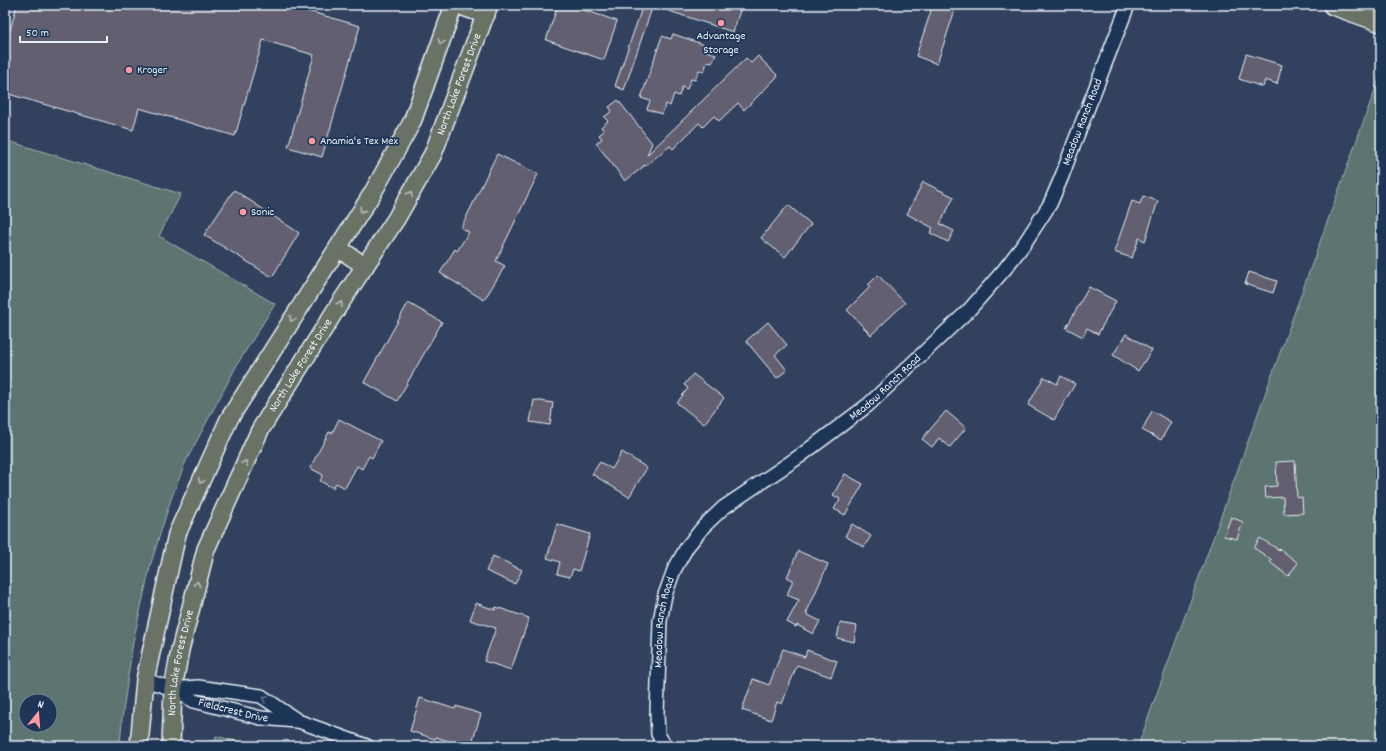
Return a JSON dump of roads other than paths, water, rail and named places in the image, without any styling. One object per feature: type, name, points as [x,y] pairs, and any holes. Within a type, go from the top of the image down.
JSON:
[{"type":"highway","points":[[1333,5],[1381,22]]},
{"type":"main road","points":[[139,746],[144,680],[178,534],[229,418],[372,194],[412,122],[454,5]]},
{"type":"main road","points":[[458,5],[488,10]]},
{"type":"main road","name":"North Lake Forest Drive","points":[[171,746],[173,689],[180,650],[206,549],[260,430],[396,219],[433,154],[488,10]]},
{"type":"main road","points":[[338,248],[365,266]]},
{"type":"street","name":"Meadow Ranch Road","points":[[665,746],[658,734],[657,714],[660,621],[667,589],[674,570],[687,547],[704,526],[723,508],[800,456],[868,405],[969,310],[1004,270],[1024,244],[1050,204],[1128,5]]},
{"type":"street","name":"Fieldcrest Drive","points":[[144,680],[173,689],[194,701],[261,718],[298,721]]},
{"type":"street","name":"Fieldcrest Drive","points":[[173,689],[198,687],[261,696],[298,721],[366,746]]},
{"type":"place","name":"Advantage Storage","points":[[721,23]]},
{"type":"place","name":"Kroger","points":[[129,70]]},
{"type":"place","name":"Anamia's Tex Mex","points":[[312,141]]},
{"type":"place","name":"Sonic","points":[[243,212]]}]
